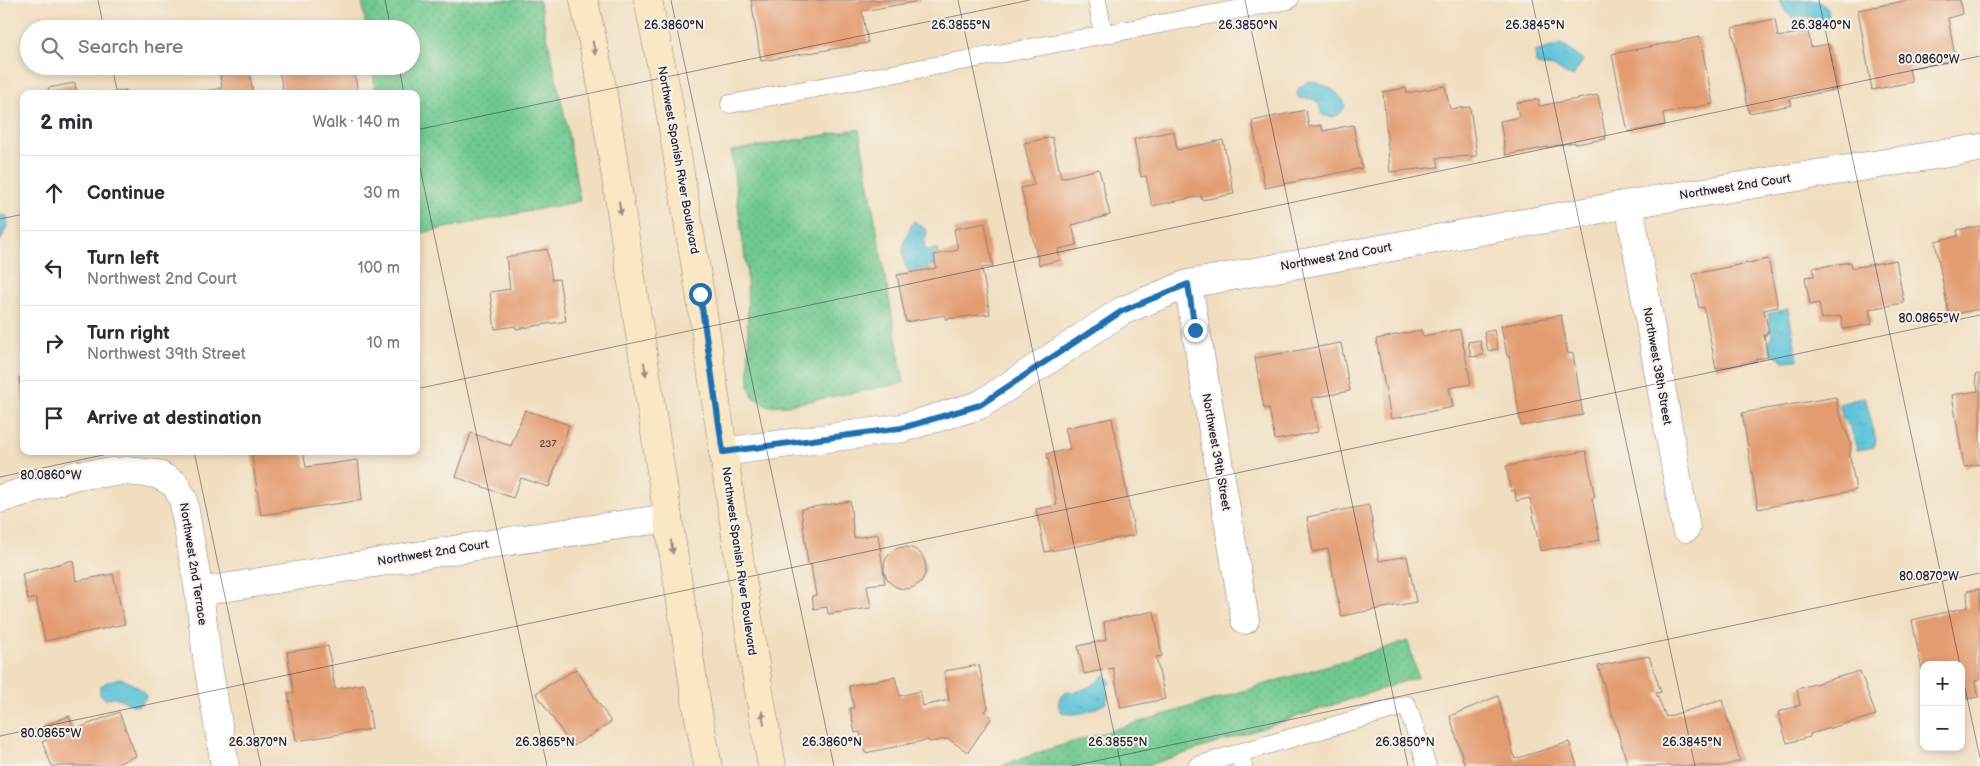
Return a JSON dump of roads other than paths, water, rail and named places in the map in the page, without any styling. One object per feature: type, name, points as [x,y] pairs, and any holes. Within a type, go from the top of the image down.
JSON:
[{"type":"main road","points":[[584,0],[602,87],[697,707],[708,766]]},
{"type":"main road","name":"Northwest Spanish River Boulevard","points":[[648,0],[668,99],[700,294],[758,685],[772,766]]},
{"type":"street","name":"Northwest 2nd Court","points":[[723,452],[902,428],[980,405],[1122,311],[1188,284],[1629,204],[1980,148]]},
{"type":"street","name":"Northwest 38th Street","points":[[1629,204],[1686,528]]},
{"type":"street","name":"Northwest 39th Street","points":[[1188,284],[1245,620]]},
{"type":"street","name":"Northwest 2nd Terrace","points":[[0,499],[76,475],[126,471],[157,474],[175,484],[183,499],[225,766]]},
{"type":"street","name":"Northwest 2nd Court","points":[[199,592],[483,545],[668,518]]},
{"type":"lane","points":[[1097,0],[1103,34]]},
{"type":"lane","points":[[730,104],[1289,0]]},
{"type":"lane","points":[[1197,766],[1241,760],[1407,705],[1427,766]]},
{"type":"water","points":[[1779,0],[1818,0],[1828,9],[1829,20],[1821,22],[1809,17],[1792,17],[1786,12]]},
{"type":"water","points":[[1561,44],[1583,60],[1573,76],[1556,68],[1536,63],[1535,52]]},
{"type":"water","points":[[1309,81],[1325,86],[1339,95],[1345,105],[1339,114],[1333,117],[1322,115],[1318,102],[1312,99],[1299,98],[1297,93],[1299,88]]},
{"type":"water","points":[[0,215],[7,216],[8,224],[0,242]]},
{"type":"water","points":[[914,221],[927,231],[924,246],[926,250],[937,249],[938,254],[934,255],[936,265],[928,267],[927,270],[910,273],[906,267],[903,253],[905,240]]},
{"type":"water","points":[[1788,309],[1798,360],[1783,361],[1769,350],[1769,341],[1772,335],[1768,314]]},
{"type":"water","points":[[1865,397],[1876,441],[1874,447],[1857,450],[1851,428],[1843,420],[1839,404]]},
{"type":"water","points":[[1105,675],[1111,682],[1106,687],[1108,696],[1106,703],[1090,711],[1078,714],[1062,712],[1059,708],[1059,701],[1063,694],[1088,688]]},
{"type":"water","points":[[120,678],[145,694],[146,697],[140,705],[135,706],[115,697],[105,699],[100,694],[100,687],[105,683]]}]
